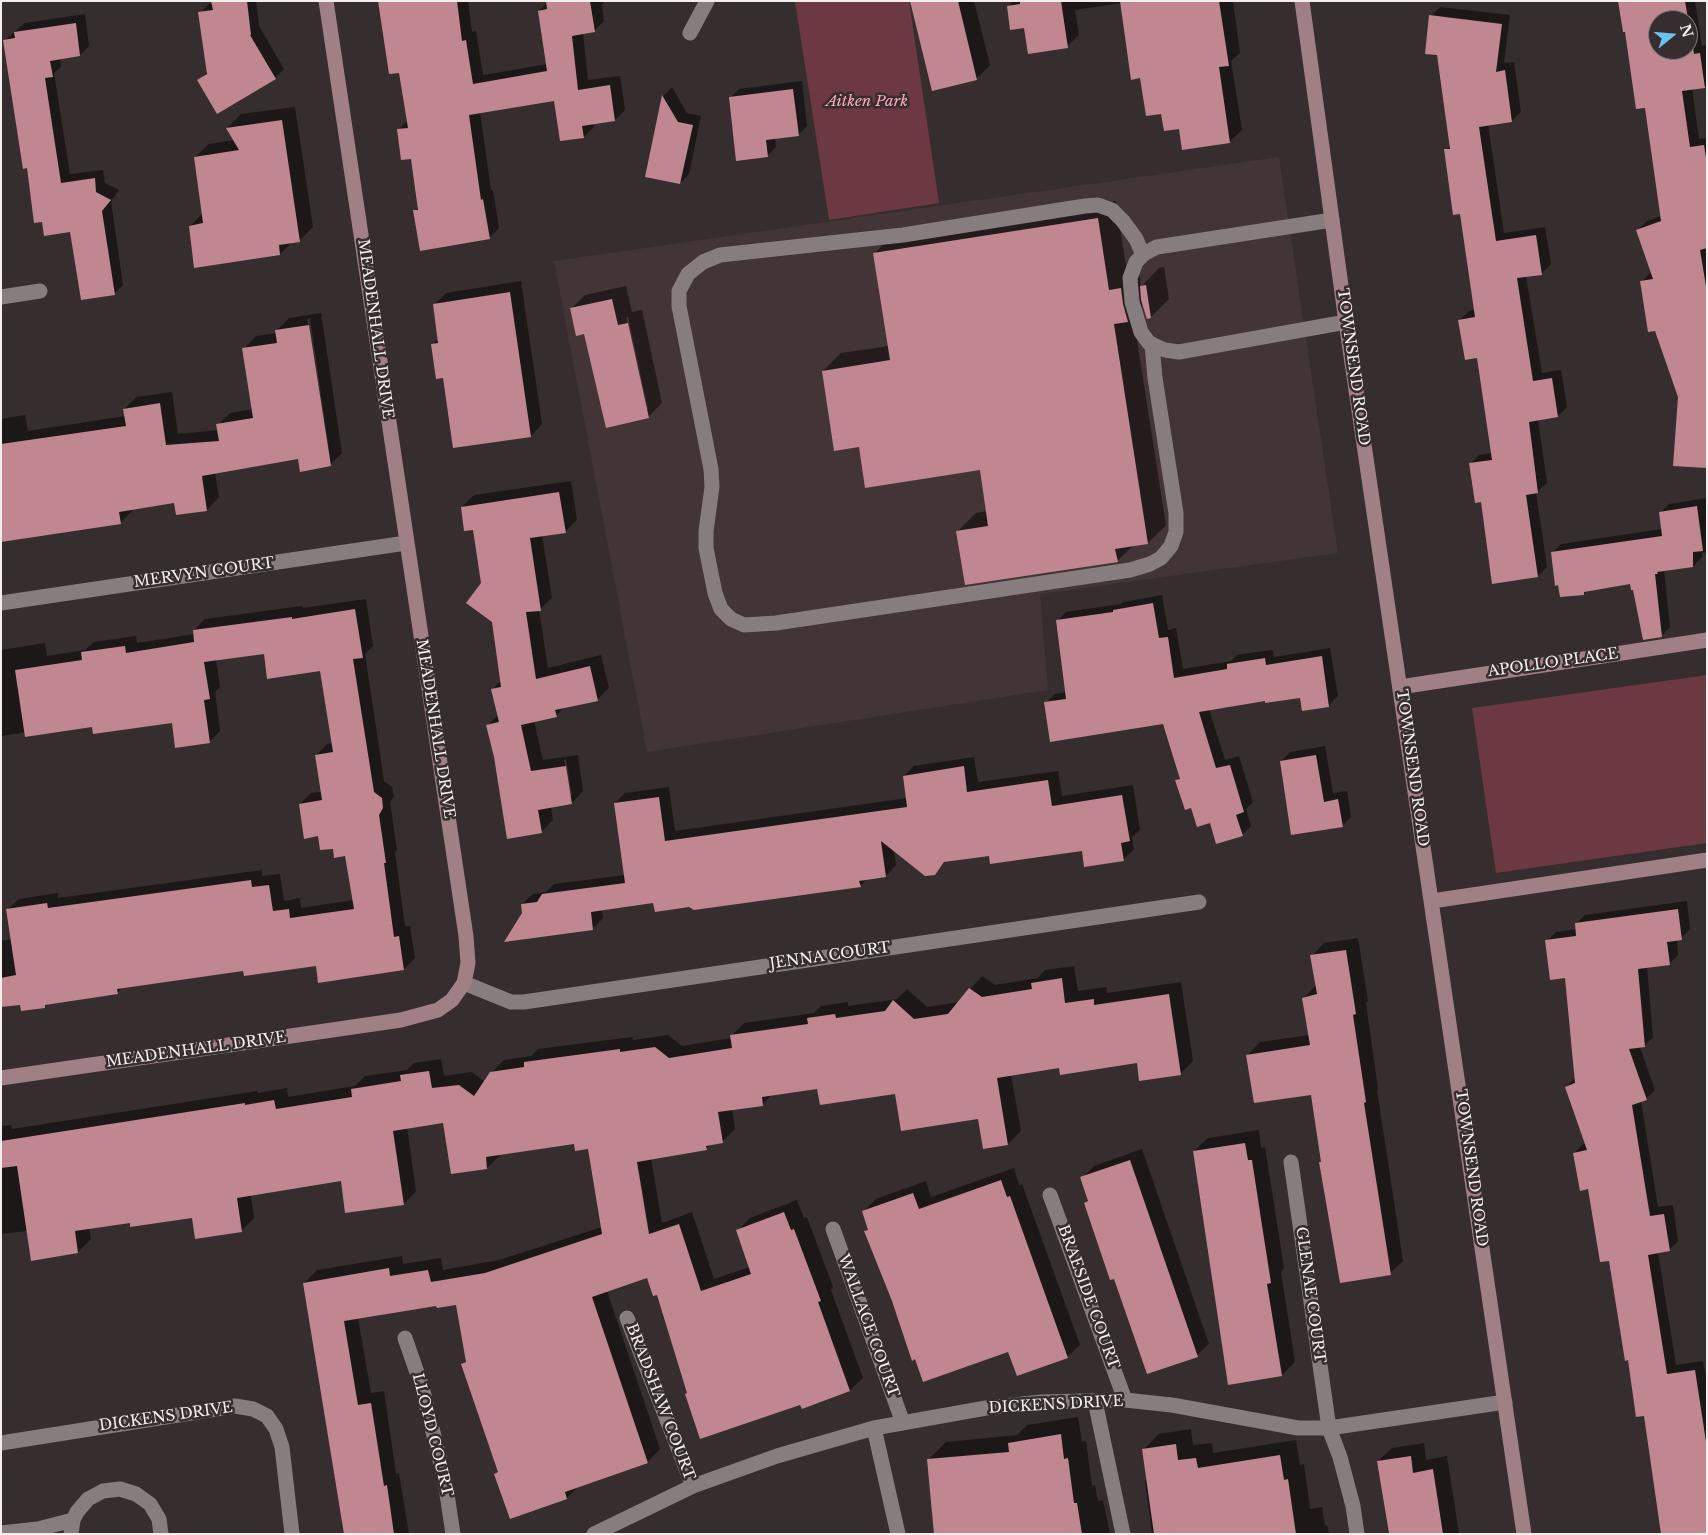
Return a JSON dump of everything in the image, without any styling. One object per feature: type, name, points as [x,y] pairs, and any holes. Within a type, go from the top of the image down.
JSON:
[{"type":"street","name":"MEADENHALL DRIVE","points":[[1,1078],[401,1020],[438,1010],[452,1000],[464,983],[468,963],[466,936],[326,1]]},
{"type":"street","points":[[690,33],[707,1]]},
{"type":"street","name":"TOWNSEND ROAD","points":[[1302,1],[1346,322],[1524,1534]]},
{"type":"street","points":[[1143,255],[1136,239],[1123,221],[1112,210],[1098,205],[903,235],[720,255],[703,262],[688,274],[679,291],[679,306],[711,469],[712,487],[706,531],[706,548],[721,609],[731,619],[744,625],[776,622],[1130,570],[1150,564],[1161,558],[1171,546],[1176,532],[1176,513],[1155,378],[1152,344]]},
{"type":"street","points":[[1332,220],[1157,247],[1143,255],[1136,262],[1130,278],[1132,302],[1141,332],[1149,343],[1165,350],[1179,352],[1346,322]]},
{"type":"street","points":[[1,298],[40,291]]},
{"type":"street","name":"MERVYN COURT","points":[[1,603],[406,543]]},
{"type":"street","name":"APOLLO PLACE","points":[[1400,687],[1707,640]]},
{"type":"street","points":[[1432,901],[1707,860]]},
{"type":"street","name":"JENNA COURT","points":[[464,983],[511,1002],[524,1002],[1199,902]]},
{"type":"street","name":"GLENAE COURT","points":[[1291,1162],[1329,1428],[1340,1457],[1353,1506],[1357,1534]]},
{"type":"street","name":"BRAESIDE COURT","points":[[1050,1195],[1125,1400]]},
{"type":"street","name":"WALLACE COURT","points":[[833,1229],[903,1422]]},
{"type":"street","name":"BRADSHAW COURT","points":[[627,1318],[693,1486]]},
{"type":"street","name":"LLOYD COURT","points":[[405,1338],[422,1387],[445,1481],[453,1534]]},
{"type":"street","points":[[1095,1400],[1123,1534]]},
{"type":"street","name":"DICKENS DRIVE","points":[[594,1534],[693,1486],[777,1456],[874,1428],[986,1408],[1040,1402],[1125,1400],[1185,1407],[1298,1428],[1329,1428],[1505,1402]]},
{"type":"street","name":"DICKENS DRIVE","points":[[1,1443],[235,1406],[253,1408],[267,1416],[276,1429],[282,1447],[292,1534]]},
{"type":"street","points":[[874,1428],[898,1534]]},
{"type":"street","points":[[1,1533],[72,1527],[82,1505],[95,1494],[120,1489],[136,1494],[150,1504],[159,1519],[162,1534]]},
{"type":"shaded area","points":[[1279,157],[1338,553],[1040,594],[1048,690],[647,752],[554,261]]},
{"type":"green space","name":"Aitken Park","points":[[795,1],[909,1],[939,203],[829,220]]},
{"type":"green space","points":[[1707,675],[1707,843],[1496,873],[1472,708]]},
{"type":"building","points":[[211,1],[247,1],[250,35],[276,79],[217,114],[197,80],[207,74],[198,12],[213,10]]},
{"type":"building","points":[[378,1],[457,1],[462,41],[466,40],[473,84],[547,71],[538,11],[547,9],[546,1],[590,1],[595,32],[572,36],[578,90],[610,85],[615,121],[582,126],[584,138],[560,141],[554,101],[469,115],[481,200],[483,199],[490,239],[420,251],[413,210],[418,210],[411,159],[401,160],[397,129],[408,128],[399,73],[389,74]]},
{"type":"building","points":[[910,1],[958,1],[977,80],[932,91]]},
{"type":"building","points":[[1020,1],[1061,1],[1068,48],[1028,54],[1024,28],[1010,30],[1007,6],[1020,4]]},
{"type":"building","points":[[1120,1],[1219,1],[1229,66],[1219,67],[1230,143],[1182,150],[1179,129],[1164,131],[1161,114],[1146,116],[1140,78],[1131,80]]},
{"type":"building","points":[[1618,1],[1685,1],[1687,10],[1648,10],[1648,60],[1698,60],[1698,53],[1700,53],[1705,88],[1682,91],[1690,147],[1704,145],[1707,164],[1707,248],[1700,250],[1707,292],[1707,468],[1673,466],[1678,397],[1655,331],[1648,332],[1640,281],[1653,279],[1636,230],[1661,221],[1645,108],[1636,109],[1625,32],[1623,32]]},
{"type":"building","points":[[1429,15],[1502,24],[1496,72],[1505,70],[1512,122],[1479,127],[1496,241],[1536,235],[1542,275],[1517,278],[1533,381],[1552,378],[1558,417],[1529,422],[1538,493],[1526,495],[1538,577],[1492,584],[1481,502],[1475,503],[1469,463],[1492,460],[1477,358],[1465,360],[1458,320],[1475,317],[1460,214],[1453,215],[1444,149],[1450,149],[1437,55],[1425,54]]},
{"type":"building","points":[[76,23],[80,56],[50,61],[53,77],[45,78],[61,183],[95,178],[96,192],[111,200],[102,211],[115,295],[81,300],[70,232],[44,236],[42,222],[34,223],[27,168],[23,169],[3,40],[15,38],[14,32]]},
{"type":"building","points":[[793,89],[799,136],[766,140],[768,157],[736,161],[729,97]]},
{"type":"building","points":[[662,95],[678,122],[693,125],[680,184],[645,177]]},
{"type":"building","points":[[282,120],[300,242],[279,245],[280,255],[194,268],[189,226],[203,223],[194,157],[239,150],[226,128]]},
{"type":"building","points":[[1098,218],[1109,290],[1121,288],[1128,322],[1114,324],[1148,544],[1115,549],[1118,562],[965,585],[956,531],[988,526],[980,470],[865,488],[859,447],[834,451],[822,371],[890,360],[873,253]]},
{"type":"building","points":[[1146,285],[1151,318],[1147,319],[1141,300],[1140,286]]},
{"type":"building","points":[[510,292],[531,437],[453,448],[443,378],[436,379],[431,344],[438,343],[433,304]]},
{"type":"building","points":[[612,299],[618,325],[628,323],[649,418],[606,428],[584,334],[576,336],[570,308]]},
{"type":"building","points":[[309,325],[331,466],[300,472],[298,459],[202,476],[207,511],[176,515],[174,503],[119,512],[121,524],[1,542],[1,444],[126,426],[123,409],[160,403],[166,445],[219,441],[216,424],[253,418],[242,348],[277,343],[275,330]]},
{"type":"building","points":[[559,492],[566,533],[530,538],[541,611],[526,612],[536,679],[590,666],[598,701],[555,710],[557,717],[521,725],[531,771],[566,766],[572,804],[538,810],[542,833],[507,839],[494,757],[486,725],[499,722],[491,689],[501,687],[492,622],[466,603],[481,583],[473,530],[464,531],[461,507]]},
{"type":"building","points":[[1697,506],[1703,551],[1693,552],[1693,567],[1657,572],[1658,574],[1655,574],[1662,637],[1643,640],[1633,590],[1631,590],[1630,584],[1584,592],[1584,595],[1560,597],[1558,585],[1555,586],[1551,552],[1662,536],[1659,512]]},
{"type":"building","points":[[1153,603],[1159,638],[1168,637],[1174,678],[1227,669],[1227,664],[1265,658],[1266,665],[1322,656],[1329,707],[1302,711],[1300,698],[1265,703],[1265,701],[1199,712],[1216,768],[1230,765],[1244,812],[1236,815],[1243,836],[1216,844],[1210,823],[1197,827],[1191,808],[1185,810],[1175,780],[1180,779],[1163,724],[1050,742],[1044,702],[1066,699],[1056,620],[1113,612],[1113,610]]},
{"type":"building","points":[[355,609],[363,658],[353,659],[374,792],[382,798],[383,808],[379,815],[386,863],[384,863],[394,937],[399,936],[404,970],[318,983],[316,966],[244,976],[243,971],[117,989],[118,994],[45,1005],[45,1008],[21,1011],[20,1005],[1,1007],[1,978],[16,975],[6,909],[47,903],[48,908],[251,880],[252,887],[269,885],[273,911],[289,909],[290,918],[354,909],[345,856],[334,858],[333,849],[320,850],[318,836],[304,839],[299,804],[322,800],[315,755],[333,752],[320,671],[267,679],[264,654],[204,662],[210,699],[204,700],[210,743],[175,748],[172,723],[93,734],[92,727],[25,737],[15,670],[82,660],[81,652],[125,646],[126,653],[194,642],[193,630],[292,617],[292,619]]},
{"type":"building","points":[[1316,755],[1324,802],[1338,799],[1343,827],[1291,835],[1280,761]]},
{"type":"building","points":[[964,766],[967,792],[1048,780],[1052,806],[1122,795],[1130,841],[1121,843],[1124,861],[1084,867],[1082,851],[990,864],[989,856],[944,862],[935,875],[925,876],[881,841],[886,877],[859,881],[861,887],[694,910],[689,907],[655,912],[653,903],[591,912],[593,930],[504,942],[522,913],[521,904],[537,902],[542,894],[625,883],[614,803],[659,797],[665,841],[907,807],[903,776]]},
{"type":"building","points":[[1678,909],[1682,940],[1667,942],[1670,965],[1638,969],[1645,1047],[1629,1049],[1647,1100],[1632,1105],[1650,1216],[1664,1214],[1670,1251],[1648,1255],[1667,1374],[1695,1370],[1707,1448],[1707,1534],[1661,1534],[1644,1416],[1636,1417],[1628,1360],[1625,1361],[1609,1261],[1600,1262],[1588,1189],[1580,1191],[1573,1153],[1587,1150],[1565,1087],[1575,1083],[1565,978],[1550,980],[1545,940],[1576,936],[1575,923]]},
{"type":"building","points":[[1346,950],[1356,1014],[1353,1015],[1366,1102],[1364,1103],[1391,1275],[1340,1283],[1319,1162],[1321,1162],[1311,1095],[1254,1103],[1246,1055],[1310,1045],[1302,998],[1317,994],[1310,955]]},
{"type":"building","points":[[1062,978],[1065,1003],[1094,999],[1094,1005],[1169,994],[1181,1075],[1139,1081],[1137,1063],[1060,1075],[1059,1068],[997,1078],[1008,1145],[983,1149],[978,1119],[901,1131],[895,1094],[820,1105],[817,1089],[762,1097],[763,1106],[718,1112],[723,1143],[706,1146],[707,1150],[637,1162],[649,1234],[679,1224],[701,1291],[751,1274],[736,1230],[784,1212],[791,1230],[794,1229],[821,1301],[818,1302],[850,1391],[802,1409],[800,1405],[700,1439],[657,1295],[653,1296],[647,1278],[592,1297],[648,1463],[565,1492],[567,1499],[510,1519],[494,1474],[498,1472],[461,1364],[466,1362],[456,1305],[437,1308],[436,1306],[344,1321],[358,1405],[371,1403],[384,1486],[387,1485],[394,1534],[344,1534],[303,1283],[389,1268],[390,1276],[428,1270],[431,1282],[485,1273],[602,1234],[588,1149],[575,1151],[574,1144],[486,1157],[487,1169],[451,1174],[443,1123],[393,1131],[404,1205],[345,1213],[341,1181],[237,1198],[242,1232],[195,1239],[192,1218],[130,1227],[130,1223],[75,1231],[78,1253],[31,1261],[17,1166],[1,1168],[1,1141],[245,1103],[245,1105],[274,1100],[276,1109],[352,1097],[351,1089],[401,1081],[400,1075],[429,1071],[432,1088],[459,1085],[474,1096],[490,1072],[524,1067],[524,1062],[620,1049],[620,1052],[655,1047],[669,1058],[732,1048],[730,1035],[808,1024],[807,1018],[835,1014],[836,1018],[885,1011],[893,1000],[914,1019],[948,1014],[969,988],[982,997],[1032,989],[1031,983]]},
{"type":"building","points":[[1245,1143],[1248,1160],[1252,1160],[1271,1283],[1267,1284],[1282,1376],[1228,1385],[1193,1151]]},
{"type":"building","points":[[1130,1160],[1198,1357],[1147,1374],[1114,1279],[1110,1280],[1084,1203],[1088,1201],[1080,1177]]},
{"type":"building","points":[[1001,1180],[1007,1197],[1010,1196],[1068,1358],[1017,1376],[1008,1352],[923,1382],[915,1359],[912,1361],[892,1301],[864,1231],[868,1230],[862,1211],[913,1193],[919,1209]]},
{"type":"building","points":[[1061,1434],[1064,1459],[1068,1458],[1074,1503],[1077,1503],[1082,1534],[934,1534],[927,1459],[1009,1452],[1008,1443]]},
{"type":"building","points":[[1176,1444],[1178,1460],[1196,1458],[1198,1468],[1280,1455],[1284,1480],[1288,1479],[1296,1534],[1154,1534],[1142,1449]]},
{"type":"building","points":[[1411,1456],[1413,1473],[1433,1469],[1443,1534],[1389,1534],[1377,1461]]}]
